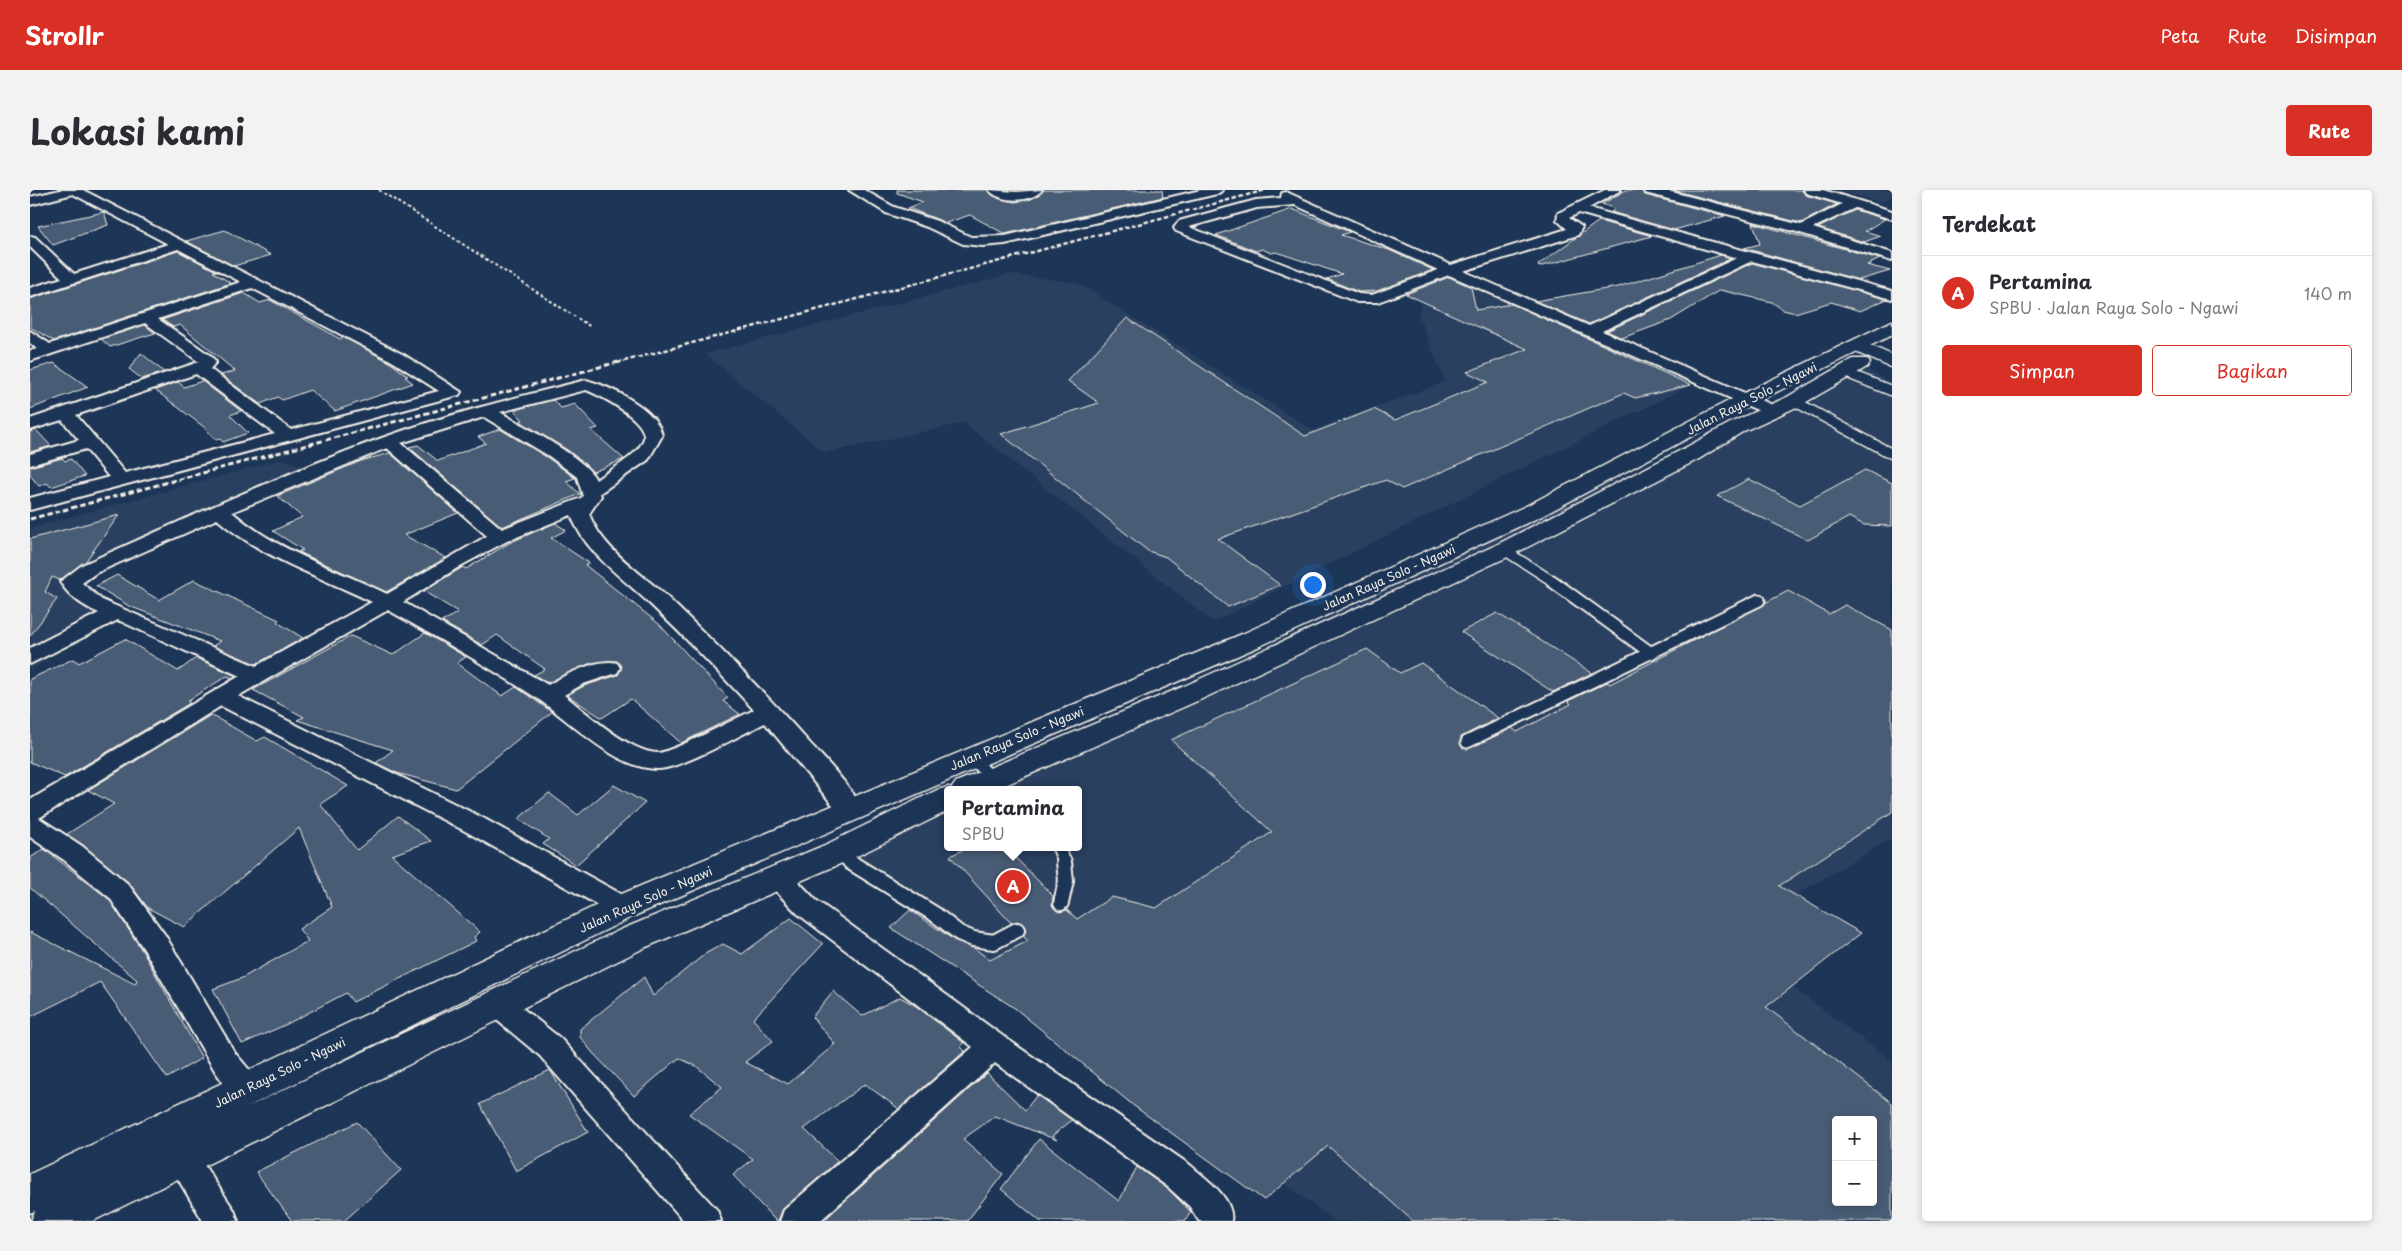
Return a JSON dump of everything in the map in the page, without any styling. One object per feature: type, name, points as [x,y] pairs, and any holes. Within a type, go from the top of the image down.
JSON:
[{"type":"highway","name":"Jalan Raya Solo - Ngawi","points":[[945,786],[988,775],[1192,693],[1504,550],[1758,405],[1794,401],[1880,352],[1892,326]]},
{"type":"highway","name":"Jalan Raya Solo - Ngawi","points":[[972,786],[988,775],[1242,643],[1477,538],[1758,405],[1880,352]]},
{"type":"highway","name":"Jalan Raya Solo - Ngawi","points":[[30,1194],[623,907],[851,810],[944,786]]},
{"type":"highway","points":[[51,1221],[632,939],[836,853],[944,800]]},
{"type":"street","points":[[30,201],[75,190],[398,358],[453,392],[30,504]]},
{"type":"street","points":[[855,190],[890,210],[932,224],[962,239],[983,242],[1005,240],[1217,190]]},
{"type":"street","points":[[995,190],[1014,197],[1024,196],[1036,190]]},
{"type":"street","points":[[1166,190],[1185,198]]},
{"type":"street","points":[[1271,190],[1758,405]]},
{"type":"street","points":[[1298,201],[1256,204],[1184,224],[1181,228],[1361,299],[1372,299],[1450,270],[1573,232],[1575,227],[1562,218],[1576,208],[1615,190]]},
{"type":"street","points":[[1649,190],[1802,229],[1892,257]]},
{"type":"street","points":[[1810,190],[1892,215]]},
{"type":"street","points":[[1802,229],[1854,203]]},
{"type":"street","points":[[1576,208],[1748,258],[1808,271],[1892,295]]},
{"type":"street","points":[[30,240],[71,279]]},
{"type":"street","points":[[30,293],[178,245]]},
{"type":"street","points":[[1590,331],[1748,258]]},
{"type":"street","points":[[30,356],[252,283]]},
{"type":"street","points":[[30,426],[200,369],[208,362],[147,318]]},
{"type":"street","points":[[30,336],[48,350]]},
{"type":"street","points":[[200,369],[289,436]]},
{"type":"street","points":[[30,812],[220,696],[388,602],[455,561],[500,537],[590,496],[642,456],[653,439],[652,428],[635,412],[596,386],[586,385],[486,411],[389,441],[219,511],[72,578],[70,582],[72,585],[95,604],[117,612],[257,675]]},
{"type":"street","points":[[486,411],[555,452],[586,475],[590,496],[580,514],[582,526],[592,538],[658,600],[768,713],[829,780],[851,810]]},
{"type":"street","points":[[66,413],[121,480]]},
{"type":"street","points":[[389,441],[500,537]]},
{"type":"street","points":[[30,460],[91,442]]},
{"type":"street","points":[[219,511],[230,522],[272,547],[388,602],[548,694],[632,755],[657,762],[672,758],[768,713]]},
{"type":"street","points":[[30,657],[117,612]]},
{"type":"street","points":[[548,694],[575,679],[609,668]]},
{"type":"street","points":[[220,696],[399,785],[550,865],[623,907]]},
{"type":"street","points":[[30,825],[73,853],[119,891],[155,943],[225,1062],[246,1089]]},
{"type":"street","points":[[778,877],[807,907],[994,1046],[1179,1176],[1201,1196],[1216,1215],[1215,1221]]},
{"type":"street","points":[[497,1004],[550,1047],[705,1221]]},
{"type":"street","points":[[796,1221],[994,1046]]},
{"type":"street","points":[[181,1157],[222,1221]]},
{"type":"lane","points":[[1844,372],[1892,392]]},
{"type":"lane","points":[[1794,401],[1892,454]]},
{"type":"lane","points":[[1504,550],[1563,588],[1651,653]]},
{"type":"lane","points":[[1467,742],[1759,600]]},
{"type":"lane","points":[[1060,851],[1067,864],[1065,887],[1061,903]]},
{"type":"lane","points":[[836,853],[936,915],[959,933],[973,939],[994,942],[1017,930]]},
{"type":"path","points":[[379,190],[590,327]]},
{"type":"shaded area","points":[[1838,190],[1892,190],[1892,196],[1881,203]]},
{"type":"shaded area","points":[[1011,274],[1078,283],[1313,430],[1445,382],[1418,315],[1423,297],[1465,277],[1711,375],[1213,622],[964,423],[825,453],[705,354]]},
{"type":"shaded area","points":[[1859,364],[1892,384],[1892,838],[1725,937],[1892,1061],[1892,1221],[1335,1221],[836,853],[944,801],[944,851],[1082,851],[1082,786],[976,786]]},
{"type":"shaded area","points":[[282,459],[313,470],[71,582],[117,612],[30,671],[30,528]]},
{"type":"building","points":[[897,190],[987,190],[1000,199],[1015,202],[1031,199],[1044,190],[1162,190],[1163,197],[1005,234],[970,215],[946,223],[908,208],[923,202],[897,193]]},
{"type":"building","points":[[1626,190],[1641,190],[1645,195],[1725,216],[1674,230],[1611,212],[1615,209],[1602,204]]},
{"type":"building","points":[[1672,190],[1802,190],[1805,195],[1837,204],[1801,223]]},
{"type":"building","points":[[1292,209],[1350,232],[1341,235],[1389,250],[1433,270],[1377,291],[1359,292],[1327,279],[1342,274],[1276,252],[1271,253],[1262,249],[1256,251],[1216,235]]},
{"type":"building","points":[[1855,210],[1885,219],[1865,231],[1881,236],[1864,242],[1818,228]]},
{"type":"building","points":[[104,212],[108,225],[53,245],[38,226]]},
{"type":"building","points":[[1599,221],[1652,236],[1539,267],[1538,265]]},
{"type":"building","points":[[1753,223],[1880,259],[1867,265],[1890,271],[1859,280],[1744,248],[1760,244]]},
{"type":"building","points":[[225,230],[271,255],[234,266],[186,241]]},
{"type":"building","points":[[178,251],[216,271],[213,272],[231,283],[54,341],[30,327],[30,299]]},
{"type":"building","points":[[1721,255],[1732,258],[1589,324],[1535,301],[1618,287]]},
{"type":"building","points":[[1752,263],[1887,299],[1860,311],[1831,302],[1795,313],[1783,310],[1772,302],[1720,290],[1671,320],[1622,338],[1607,331]]},
{"type":"building","points":[[1449,277],[1471,287],[1476,310],[1512,304],[1691,385],[1635,398],[1624,393],[1402,489],[1386,480],[1218,539],[1280,585],[1228,607],[1166,557],[1148,551],[1001,434],[1099,403],[1068,381],[1127,318],[1305,436],[1374,409],[1395,420],[1488,382],[1467,372],[1527,349],[1406,294]]},
{"type":"building","points":[[244,293],[260,303],[270,300],[340,339],[343,337],[388,361],[408,376],[405,377],[413,383],[335,411],[310,390],[282,400],[278,397],[260,404],[221,375],[235,371],[180,325],[173,327],[162,320]]},
{"type":"building","points":[[145,325],[155,333],[110,347],[101,339]]},
{"type":"building","points":[[141,353],[164,372],[142,379],[129,369]]},
{"type":"building","points":[[54,363],[88,387],[30,409],[30,370]]},
{"type":"building","points":[[202,381],[241,411],[230,415],[248,433],[223,442],[220,439],[216,440],[204,427],[155,390],[178,382],[184,387]]},
{"type":"building","points":[[553,400],[561,408],[575,404],[598,428],[591,430],[624,459],[593,472],[569,451],[520,421],[523,420],[514,410]]},
{"type":"building","points":[[500,429],[548,458],[575,478],[566,481],[580,494],[502,527],[409,447],[418,445],[438,461],[486,443],[478,437]]},
{"type":"building","points":[[36,430],[51,446],[30,452],[30,432]]},
{"type":"building","points":[[390,453],[458,513],[404,535],[446,558],[386,592],[303,554],[299,551],[303,550],[273,531],[302,517],[277,496],[361,461]]},
{"type":"building","points":[[62,458],[65,461],[71,459],[85,476],[51,487],[47,483],[39,486],[30,475],[30,467]]},
{"type":"building","points":[[1865,470],[1892,483],[1892,526],[1864,525],[1849,517],[1808,540],[1717,496],[1749,479],[1800,505]]},
{"type":"building","points":[[119,515],[85,562],[60,580],[52,577],[45,592],[57,599],[30,636],[30,539]]},
{"type":"building","points":[[555,523],[566,530],[551,538],[589,563],[585,565],[659,624],[728,698],[723,701],[740,714],[681,743],[631,699],[602,718],[567,695],[584,686],[618,675],[622,667],[617,661],[591,663],[548,683],[534,675],[545,669],[497,635],[482,645],[442,622],[458,612],[423,591],[463,567],[466,569],[509,543]]},
{"type":"building","points":[[117,575],[159,600],[194,580],[279,620],[277,622],[303,638],[256,664],[213,646],[220,641],[129,606],[96,586]]},
{"type":"building","points":[[1788,591],[1829,614],[1845,605],[1892,630],[1892,812],[1779,886],[1861,933],[1766,1007],[1892,1103],[1892,1221],[1413,1221],[1328,1146],[1264,1200],[1134,1106],[1016,1009],[891,928],[910,910],[954,940],[974,948],[990,960],[1028,941],[1023,936],[1026,930],[1022,923],[1017,921],[1011,923],[950,856],[961,851],[1009,851],[1053,896],[1052,905],[1055,909],[1059,912],[1067,910],[1077,919],[1112,897],[1156,908],[1272,832],[1171,740],[1367,649],[1400,673],[1421,663],[1498,718],[1461,737],[1461,746],[1467,749],[1512,728],[1517,732],[1571,704],[1568,701],[1607,682],[1610,684]]},
{"type":"building","points":[[1497,613],[1592,673],[1553,692],[1461,632]]},
{"type":"building","points":[[425,633],[466,657],[457,663],[502,696],[516,687],[552,712],[456,789],[397,773],[376,763],[393,750],[297,720],[304,717],[253,690],[351,636],[393,655]]},
{"type":"building","points":[[125,639],[178,671],[196,658],[236,676],[232,678],[227,676],[187,701],[190,703],[65,777],[30,762],[30,679],[73,659],[79,663]]},
{"type":"building","points":[[211,715],[257,741],[265,737],[348,786],[320,804],[357,850],[398,816],[431,841],[392,855],[480,932],[474,937],[476,941],[353,1002],[346,993],[285,1025],[242,1044],[213,989],[242,978],[308,941],[299,929],[332,907],[299,828],[184,927],[148,908],[129,883],[67,834],[114,804],[88,790]]},
{"type":"building","points":[[614,785],[645,803],[576,865],[543,844],[549,839],[518,819],[549,793],[578,815]]},
{"type":"building","points":[[44,849],[109,899],[143,952],[202,1058],[167,1078],[100,982],[30,1017],[30,932],[135,984],[137,980],[30,888],[30,858]]},
{"type":"building","points":[[791,918],[823,944],[753,1019],[773,1041],[745,1062],[788,1084],[835,1044],[812,1017],[833,991],[862,1016],[900,997],[916,1006],[964,1043],[961,1047],[965,1051],[899,1109],[865,1084],[804,1129],[838,1161],[783,1209],[778,1221],[776,1221],[733,1175],[753,1159],[689,1114],[722,1087],[696,1066],[679,1058],[634,1096],[592,1052],[580,1037],[580,1029],[644,977],[653,996],[705,954],[723,944],[742,954]]},
{"type":"building","points":[[550,1070],[588,1132],[516,1171],[480,1104]]},
{"type":"building","points":[[987,1073],[1025,1110],[1037,1095],[1072,1120],[1052,1136],[1057,1140],[995,1116],[963,1139],[1003,1174],[967,1221],[823,1221]]},
{"type":"building","points":[[357,1122],[401,1170],[344,1221],[292,1221],[256,1172]]},
{"type":"building","points":[[1039,1139],[1119,1201],[1137,1167],[1167,1188],[1191,1212],[1185,1221],[1040,1221],[1001,1189]]},
{"type":"railway","points":[[617,363],[1266,190]]},
{"type":"railway","points":[[30,519],[622,361]]},
{"type":"place","name":"Pertamina","points":[[1013,886]]}]
